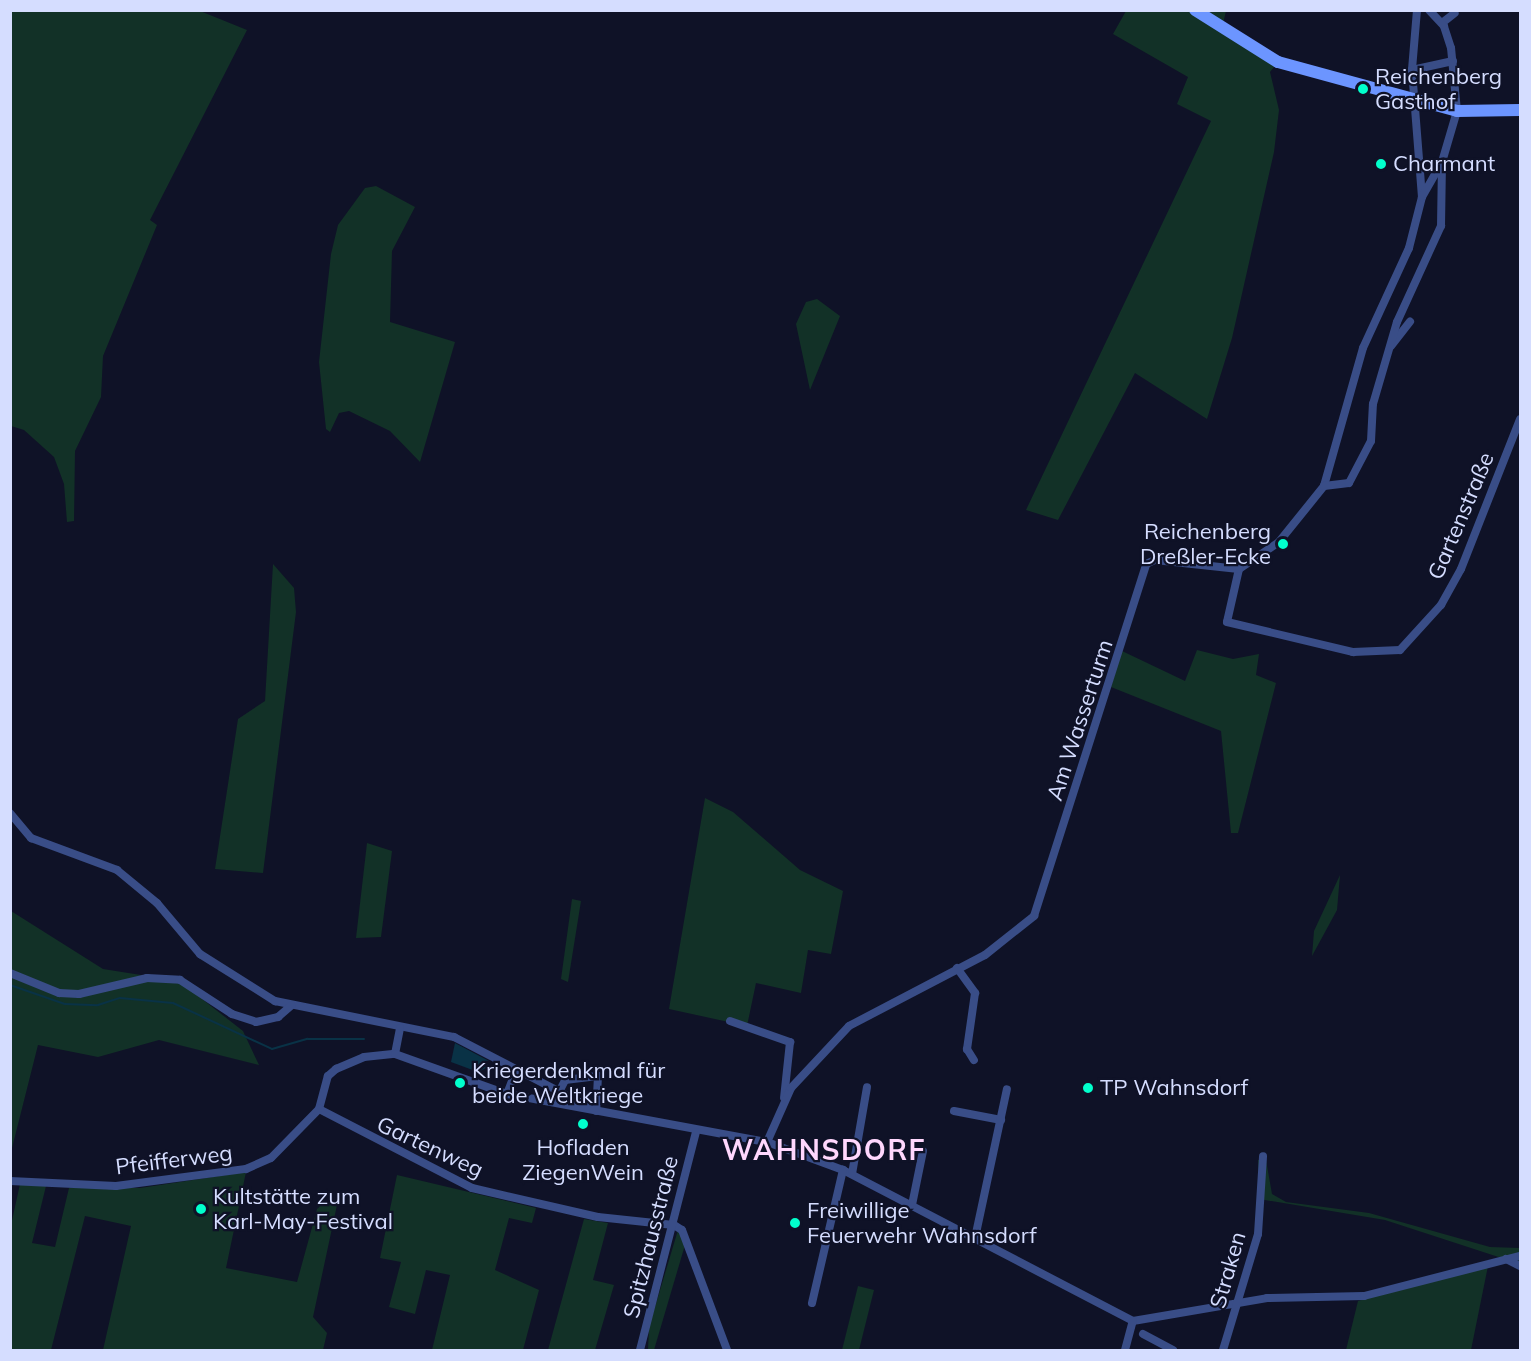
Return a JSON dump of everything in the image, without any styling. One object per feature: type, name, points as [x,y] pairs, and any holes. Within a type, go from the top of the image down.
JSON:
[{"type":"street","points":[[1196,10],[1278,62],[1413,96],[1457,111],[1521,110]]},
{"type":"street","points":[[1417,10],[1412,70],[1422,198]]},
{"type":"street","points":[[1239,569],[1279,542],[1324,486],[1362,348],[1409,248],[1422,198],[1442,162],[1457,111],[1453,61],[1442,23],[1429,10]]},
{"type":"street","points":[[1442,23],[1455,13]]},
{"type":"street","points":[[1412,70],[1453,61]]},
{"type":"street","points":[[1324,486],[1349,483],[1359,472],[1391,346],[1441,226],[1442,162]]},
{"type":"street","points":[[1391,346],[1410,322]]},
{"type":"street","name":"Gartenstraße","points":[[1239,569],[1227,622],[1353,652],[1384,654],[1400,650],[1442,605],[1461,569],[1521,419]]},
{"type":"street","name":"Am Wasserturm","points":[[957,968],[985,955],[1034,916],[1146,564],[1155,560],[1239,569]]},
{"type":"street","points":[[10,813],[31,838],[117,870],[157,903],[200,954],[267,997],[292,1005],[454,1037],[596,1111]]},
{"type":"street","points":[[784,1098],[849,1026],[957,968],[975,993],[964,1051],[974,1060]]},
{"type":"street","points":[[10,973],[49,990],[79,994],[147,978],[180,980],[232,1014],[256,1022],[278,1017],[292,1005]]},
{"type":"street","points":[[730,1021],[790,1042],[784,1098],[767,1142]]},
{"type":"street","points":[[395,1054],[400,1028]]},
{"type":"street","points":[[319,1109],[328,1076],[336,1069],[364,1057],[395,1054],[507,1094],[696,1132],[767,1142],[848,1172],[1133,1321],[1238,1302],[1364,1296],[1521,1256]]},
{"type":"street","points":[[507,1094],[516,1071]]},
{"type":"street","points":[[555,1104],[558,1092],[565,1080],[598,1076],[596,1111]]},
{"type":"street","points":[[812,1303],[848,1172],[867,1087]]},
{"type":"street","points":[[975,1239],[1007,1089]]},
{"type":"street","name":"Pfeifferweg","points":[[10,1181],[116,1186],[246,1169],[271,1158],[319,1109]]},
{"type":"street","name":"Gartenweg","points":[[319,1109],[472,1188],[575,1213],[674,1225]]},
{"type":"street","points":[[954,1111],[1001,1120]]},
{"type":"street","name":"Spitzhausstraße","points":[[640,1350],[674,1225],[696,1132]]},
{"type":"street","points":[[912,1205],[922,1151]]},
{"type":"street","name":"Straken","points":[[1223,1350],[1238,1302],[1263,1199],[1263,1156]]},
{"type":"street","points":[[674,1225],[682,1230],[727,1350]]},
{"type":"street","points":[[1505,1259],[1521,1266]]},
{"type":"street","points":[[1125,1350],[1133,1321]]},
{"type":"street","points":[[1143,1334],[1173,1350]]},
{"type":"green space","points":[[10,11],[200,11],[247,30],[150,220],[157,225],[103,356],[101,397],[75,451],[74,521],[67,522],[64,484],[54,457],[24,430],[11,426]]},
{"type":"green space","points":[[1126,11],[1226,11],[1222,28],[1278,62],[1270,72],[1279,110],[1274,152],[1232,338],[1207,419],[1135,373],[1058,520],[1026,510],[1211,121],[1177,104],[1188,77],[1113,34]]},
{"type":"green space","points":[[376,186],[415,207],[392,251],[390,322],[455,342],[420,462],[390,431],[349,411],[339,413],[330,432],[326,429],[319,362],[331,254],[338,225],[365,188]]},
{"type":"green space","points":[[817,299],[840,316],[810,390],[796,324],[806,302]]},
{"type":"green space","points":[[273,564],[294,588],[296,612],[263,873],[215,869],[238,719],[265,701]]},
{"type":"green space","points":[[1197,650],[1233,659],[1259,654],[1256,675],[1276,683],[1238,833],[1231,833],[1221,731],[1111,687],[1122,651],[1185,681]]},
{"type":"green space","points":[[705,798],[733,812],[800,870],[843,891],[831,954],[808,950],[801,993],[756,983],[747,1026],[669,1009]]},
{"type":"green space","points":[[367,843],[392,851],[381,937],[356,938]]},
{"type":"green space","points":[[1340,875],[1337,910],[1312,956],[1314,931]]},
{"type":"green space","points":[[572,899],[581,901],[568,982],[561,979]]},
{"type":"green space","points":[[11,911],[103,969],[179,981],[243,1031],[259,1065],[159,1040],[98,1057],[38,1045],[11,1152]]},
{"type":"green space","points":[[1258,1160],[1266,1160],[1272,1194],[1286,1202],[1369,1213],[1490,1247],[1520,1248],[1520,1264],[1385,1220],[1259,1199]]},
{"type":"green space","points":[[246,1172],[226,1268],[297,1282],[319,1202],[337,1205],[313,1317],[327,1333],[323,1350],[103,1350],[131,1226],[85,1216],[51,1350],[11,1350],[11,1225],[20,1184],[46,1186],[32,1243],[55,1247],[69,1188],[140,1188]]},
{"type":"green space","points":[[397,1175],[536,1208],[532,1223],[509,1218],[495,1270],[539,1290],[523,1350],[432,1350],[450,1275],[426,1270],[415,1314],[389,1307],[401,1262],[380,1258]]},
{"type":"green space","points":[[584,1219],[608,1223],[593,1280],[614,1285],[595,1350],[548,1350]]},
{"type":"green space","points":[[678,1230],[685,1245],[654,1350],[648,1350],[649,1327]]},
{"type":"green space","points":[[1488,1266],[1471,1350],[1346,1350],[1358,1301]]},
{"type":"green space","points":[[858,1286],[874,1290],[859,1350],[842,1350]]},
{"type":"water","points":[[455,1043],[489,1061],[486,1068],[478,1072],[451,1062]]},
{"type":"waterway","points":[[10,985],[65,1004],[98,1005],[120,998],[173,1003],[272,1049],[308,1039],[364,1039]]},
{"type":"place","name":"Reichenberg Gasthof","points":[[1363,89]]},
{"type":"place","name":"Charmant","points":[[1381,164]]},
{"type":"place","name":"Reichenberg Dreßler-Ecke","points":[[1283,544]]},
{"type":"place","name":"Kriegerdenkmal für beide Weltkriege","points":[[460,1083]]},
{"type":"place","name":"TP Wahnsdorf","points":[[1088,1088]]},
{"type":"place","name":"Hofladen ZiegenWein","points":[[583,1124]]},
{"type":"place","name":"Kultstätte zum Karl-May-Festival","points":[[201,1209]]},
{"type":"place","name":"Freiwillige Feuerwehr Wahnsdorf","points":[[795,1223]]},
{"type":"district","name":"WAHNSDORF","points":[[824,1150]]}]
